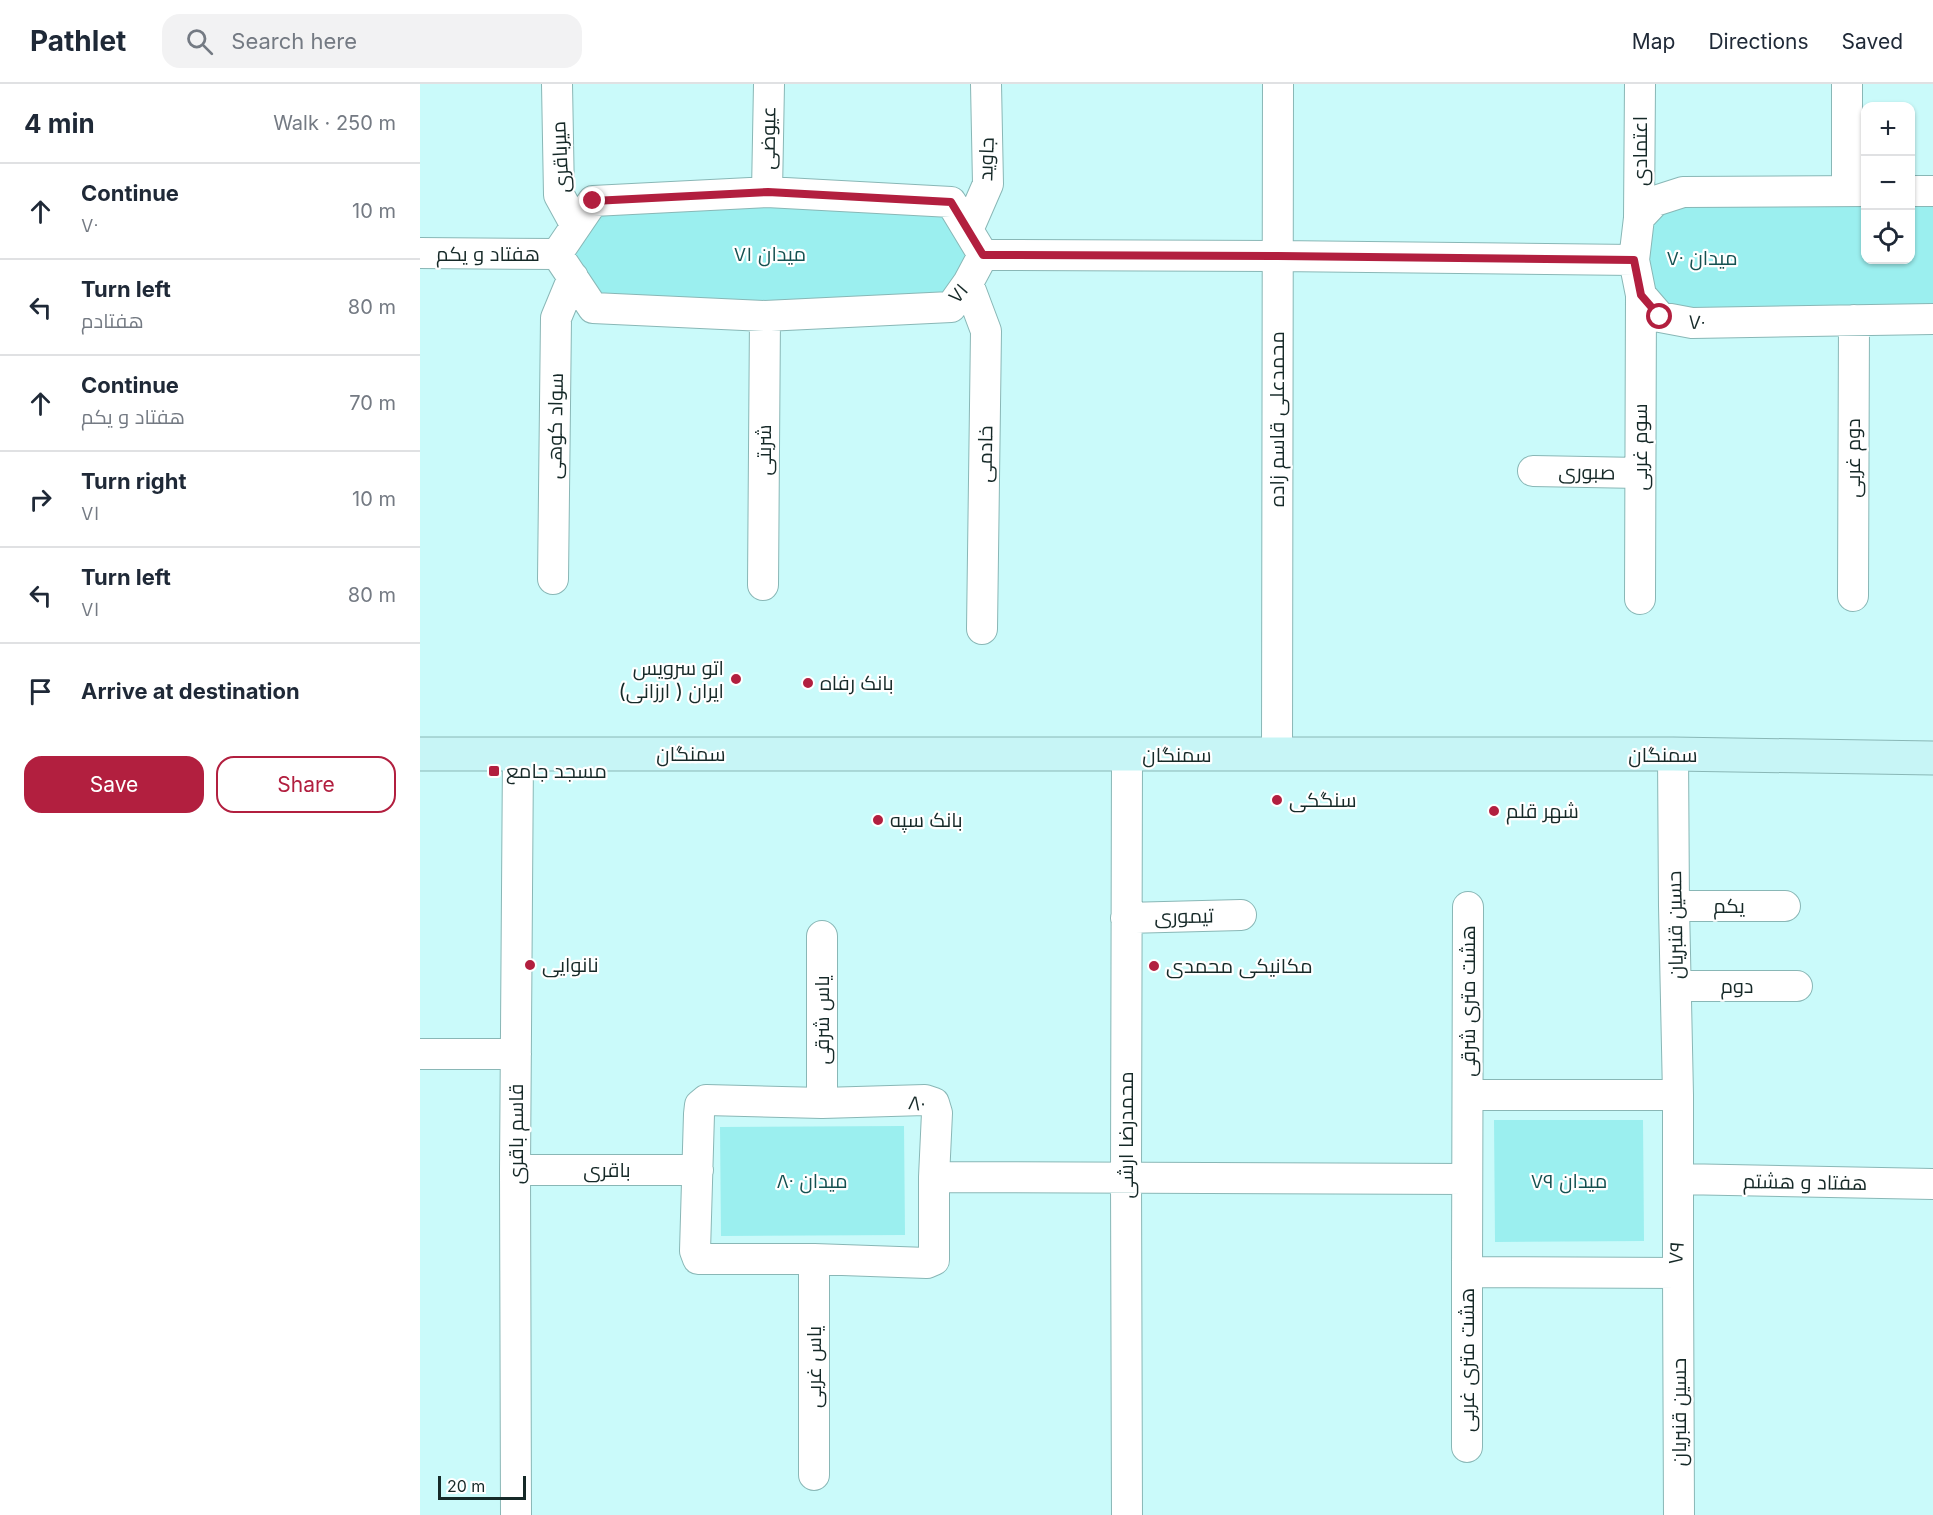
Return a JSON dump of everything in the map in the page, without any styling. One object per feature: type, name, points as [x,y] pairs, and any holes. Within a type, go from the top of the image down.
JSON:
[{"type":"main road","name":"سمنگان","points":[[420,754],[1127,756],[1673,754],[1933,758]]},
{"type":"street","name":"میرباقری","points":[[557,84],[559,195],[576,226]]},
{"type":"street","name":"عیوضی","points":[[768,192],[769,84]]},
{"type":"street","name":"جاوید","points":[[975,243],[988,184],[986,84]]},
{"type":"street","name":"محمدعلی قاسم زاده","points":[[1277,755],[1278,84]]},
{"type":"street","name":"اعتمادی","points":[[1639,218],[1640,84]]},
{"type":"street","points":[[1641,295],[1634,260],[1639,218],[1655,201],[1683,192],[1856,191],[1847,84]]},
{"type":"street","points":[[1915,191],[1933,191]]},
{"type":"street","points":[[565,265],[576,226],[593,201],[768,192],[951,202],[975,243],[1278,256],[1634,260]]},
{"type":"street","name":"۷۱","points":[[565,265],[593,308],[765,315],[951,307],[968,283],[975,243]]},
{"type":"street","name":"هفتاد و یکم","points":[[420,253],[565,265]]},
{"type":"street","name":"سواد کوهی","points":[[553,579],[556,318],[565,265]]},
{"type":"street","name":"خادمی","points":[[968,283],[986,331],[982,629]]},
{"type":"street","name":"۷۰","points":[[1641,295],[1660,317],[1692,323],[1933,319]]},
{"type":"street","name":"سوم غربی","points":[[1640,599],[1641,295]]},
{"type":"street","name":"شربتی","points":[[763,585],[765,315]]},
{"type":"street","name":"دوم غربی","points":[[1853,596],[1854,320]]},
{"type":"street","name":"صبوری","points":[[1533,471],[1640,473]]},
{"type":"street","name":"قاسم باقری","points":[[516,1515],[515,1170],[518,753]]},
{"type":"street","name":"حسین قنبریان","points":[[1673,754],[1678,1095]]},
{"type":"street","name":"محمدرضا ارشی","points":[[1127,756],[1127,1515]]},
{"type":"street","name":"یکم","points":[[1674,906],[1785,906]]},
{"type":"street","name":"هشت متری شرقی","points":[[1468,907],[1468,1095]]},
{"type":"street","name":"تیموری","points":[[1126,918],[1241,915]]},
{"type":"street","name":"یاس شرقی","points":[[822,936],[822,1103]]},
{"type":"street","name":"دوم","points":[[1677,986],[1797,986]]},
{"type":"street","points":[[420,1054],[516,1054]]},
{"type":"street","points":[[1467,1272],[1468,1095],[1678,1095]]},
{"type":"street","name":"۷۹","points":[[1467,1272],[1678,1273],[1678,1095]]},
{"type":"street","name":"۸۰","points":[[706,1100],[822,1103],[925,1100],[934,1103],[937,1113],[934,1260],[927,1263],[814,1259],[698,1259],[695,1251],[700,1105],[706,1100]]},
{"type":"street","name":"باقری","points":[[515,1170],[698,1170]]},
{"type":"street","points":[[934,1177],[1467,1179]]},
{"type":"street","name":"هفتاد و هشتم","points":[[1678,1179],[1933,1185]]},
{"type":"street","name":"یاس غربی","points":[[814,1259],[814,1475]]},
{"type":"street","name":"هشت متری غربی","points":[[1467,1272],[1467,1447]]},
{"type":"street","name":"حسین قنبریان","points":[[1678,1273],[1679,1515]]},
{"type":"green space","name":"میدان ۷۰","points":[[1861,191],[1861,264],[1915,264],[1915,191],[1933,191],[1933,319],[1660,317],[1639,218],[1655,201]]},
{"type":"green space","name":"میدان ۷۱","points":[[593,201],[951,202],[983,255],[951,307],[593,308],[557,254]]},
{"type":"green space","name":"میدان ۷۹","points":[[1494,1120],[1643,1120],[1644,1241],[1495,1242]]},
{"type":"green space","name":"میدان ۸۰","points":[[904,1126],[905,1235],[721,1236],[720,1127]]},
{"type":"place","name":"اتو سرویس ایران ( ارزانی)","points":[[736,679]]},
{"type":"place","name":"بانک رفاه","points":[[808,683]]},
{"type":"place","name":"مسجد جامع","points":[[494,771]]},
{"type":"place","name":"سنگکی","points":[[1277,800]]},
{"type":"place","name":"شهر قلم","points":[[1494,811]]},
{"type":"place","name":"بانک سپه","points":[[878,820]]},
{"type":"place","name":"نانوایی","points":[[530,965]]},
{"type":"place","name":"مکانیکی محمدی","points":[[1154,966]]},
{"type":"route","points":[[593,201],[768,192],[951,202],[983,255],[1634,260],[1641,295],[1660,317]]}]
